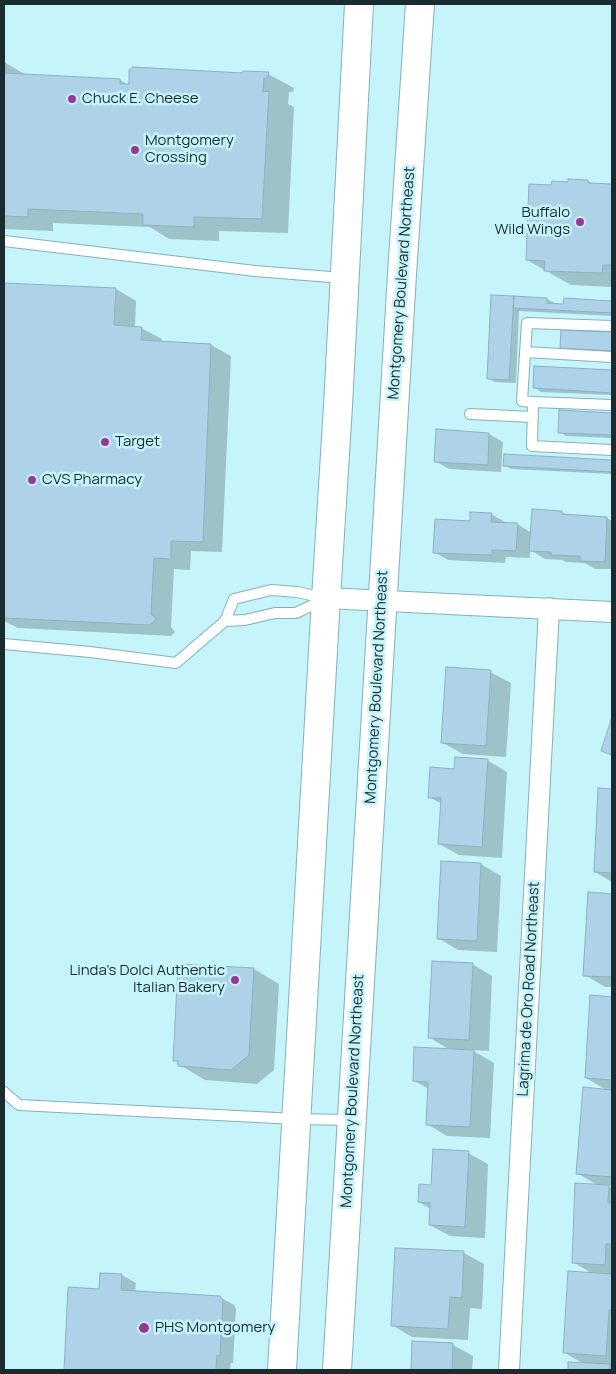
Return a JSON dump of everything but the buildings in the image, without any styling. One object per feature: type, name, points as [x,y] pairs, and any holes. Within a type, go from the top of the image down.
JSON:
[{"type":"main road","points":[[282,1370],[338,406],[359,4]]},
{"type":"main road","name":"Montgomery Boulevard Northeast","points":[[337,1370],[382,601],[420,4]]},
{"type":"street","points":[[326,598],[612,612]]},
{"type":"street","name":"Lagrima de Oro Road Northeast","points":[[509,1370],[549,608]]},
{"type":"lane","points":[[4,241],[256,271],[345,278]]},
{"type":"lane","points":[[612,326],[527,323],[522,401],[612,405]]},
{"type":"lane","points":[[526,352],[612,357]]},
{"type":"lane","points":[[533,402],[532,446],[612,450]]},
{"type":"lane","points":[[470,414],[533,417]]},
{"type":"lane","points":[[4,644],[176,663],[225,621],[234,599],[272,590],[297,592],[326,598]]},
{"type":"lane","points":[[225,621],[244,620],[275,613],[296,613],[326,598]]},
{"type":"lane","points":[[4,1094],[19,1105],[352,1120]]},
{"type":"place","name":"Chuck E. Cheese","points":[[72,99]]},
{"type":"place","name":"Montgomery Crossing","points":[[135,150]]},
{"type":"place","name":"Buffalo Wild Wings","points":[[580,222]]},
{"type":"place","name":"Target","points":[[105,442]]},
{"type":"place","name":"CVS Pharmacy","points":[[32,480]]},
{"type":"place","name":"Linda's Dolci Authentic Italian Bakery","points":[[235,980]]},
{"type":"place","name":"PHS Montgomery","points":[[144,1328]]}]
